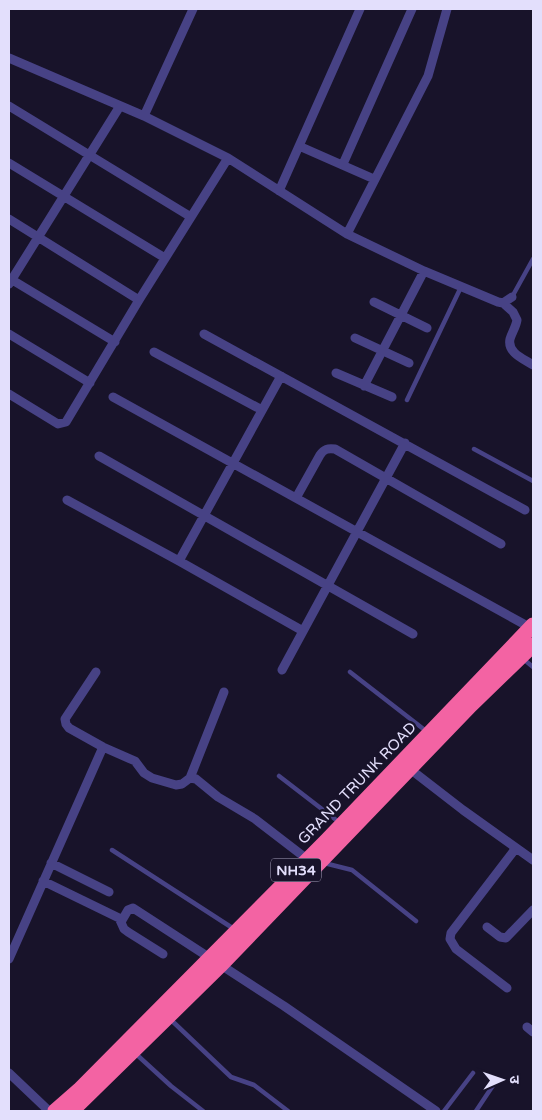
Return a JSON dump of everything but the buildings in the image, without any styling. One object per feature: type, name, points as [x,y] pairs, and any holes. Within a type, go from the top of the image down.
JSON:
[{"type":"highway","name":"GRAND TRUNK ROAD","points":[[72,1111],[168,1017],[215,962],[237,930],[314,861],[342,824],[532,627]]},
{"type":"highway","name":"GRAND TRUNK ROAD","points":[[55,1111],[215,962],[471,706],[527,662],[533,645]]},
{"type":"street","points":[[144,116],[193,9]]},
{"type":"street","points":[[279,191],[360,9]]},
{"type":"street","points":[[343,164],[412,9]]},
{"type":"street","points":[[347,234],[428,76],[446,9]]},
{"type":"street","points":[[9,58],[144,116],[228,158],[347,234],[424,271],[503,303],[513,312],[518,320],[510,339],[510,346],[513,352],[533,365]]},
{"type":"street","points":[[9,106],[191,217]]},
{"type":"street","points":[[114,342],[10,280],[39,237],[120,106]]},
{"type":"street","points":[[299,146],[374,179]]},
{"type":"street","points":[[9,394],[58,424],[66,422],[139,300],[228,158]]},
{"type":"street","points":[[9,162],[165,258]]},
{"type":"street","points":[[9,219],[139,300]]},
{"type":"street","points":[[364,386],[424,271]]},
{"type":"street","points":[[503,303],[512,297]]},
{"type":"street","points":[[374,302],[427,328]]},
{"type":"street","points":[[9,334],[90,383]]},
{"type":"street","points":[[204,334],[525,510]]},
{"type":"street","points":[[355,338],[409,363]]},
{"type":"street","points":[[154,352],[262,410]]},
{"type":"street","points":[[336,373],[392,397]]},
{"type":"street","points":[[179,560],[281,376]]},
{"type":"street","points":[[114,397],[356,532],[532,627]]},
{"type":"street","points":[[282,670],[405,443]]},
{"type":"street","points":[[296,498],[320,455],[324,450],[330,448],[501,544]]},
{"type":"street","points":[[99,456],[413,634]]},
{"type":"street","points":[[67,500],[179,560],[303,631]]},
{"type":"street","points":[[96,672],[65,719],[66,724],[69,728],[103,747],[135,761],[144,773],[152,778],[176,785],[182,784],[190,778],[224,692]]},
{"type":"street","points":[[9,959],[103,747]]},
{"type":"street","points":[[410,769],[533,860]]},
{"type":"street","points":[[190,778],[196,780],[218,797],[255,819],[314,861]]},
{"type":"street","points":[[507,988],[456,949],[450,939],[451,933],[516,848]]},
{"type":"street","points":[[51,863],[109,892]]},
{"type":"street","points":[[43,882],[119,918],[128,932],[163,954]]},
{"type":"street","points":[[121,922],[128,910],[133,908],[284,1006],[436,1111]]},
{"type":"street","points":[[487,927],[500,937],[506,938],[533,910]]},
{"type":"street","points":[[9,1072],[49,1111]]},
{"type":"lane","points":[[512,297],[533,259]]},
{"type":"lane","points":[[407,400],[462,286]]},
{"type":"lane","points":[[474,449],[533,481]]},
{"type":"lane","points":[[350,672],[430,733]]},
{"type":"lane","points":[[279,776],[342,824]]},
{"type":"lane","points":[[112,850],[237,930]]},
{"type":"lane","points":[[314,861],[352,870],[416,921]]},
{"type":"lane","points":[[168,1017],[231,1077],[254,1085],[288,1111]]},
{"type":"lane","points":[[133,1051],[202,1111]]},
{"type":"lane","points":[[444,1111],[473,1073]]},
{"type":"lane","points":[[476,1111],[496,1081]]}]
